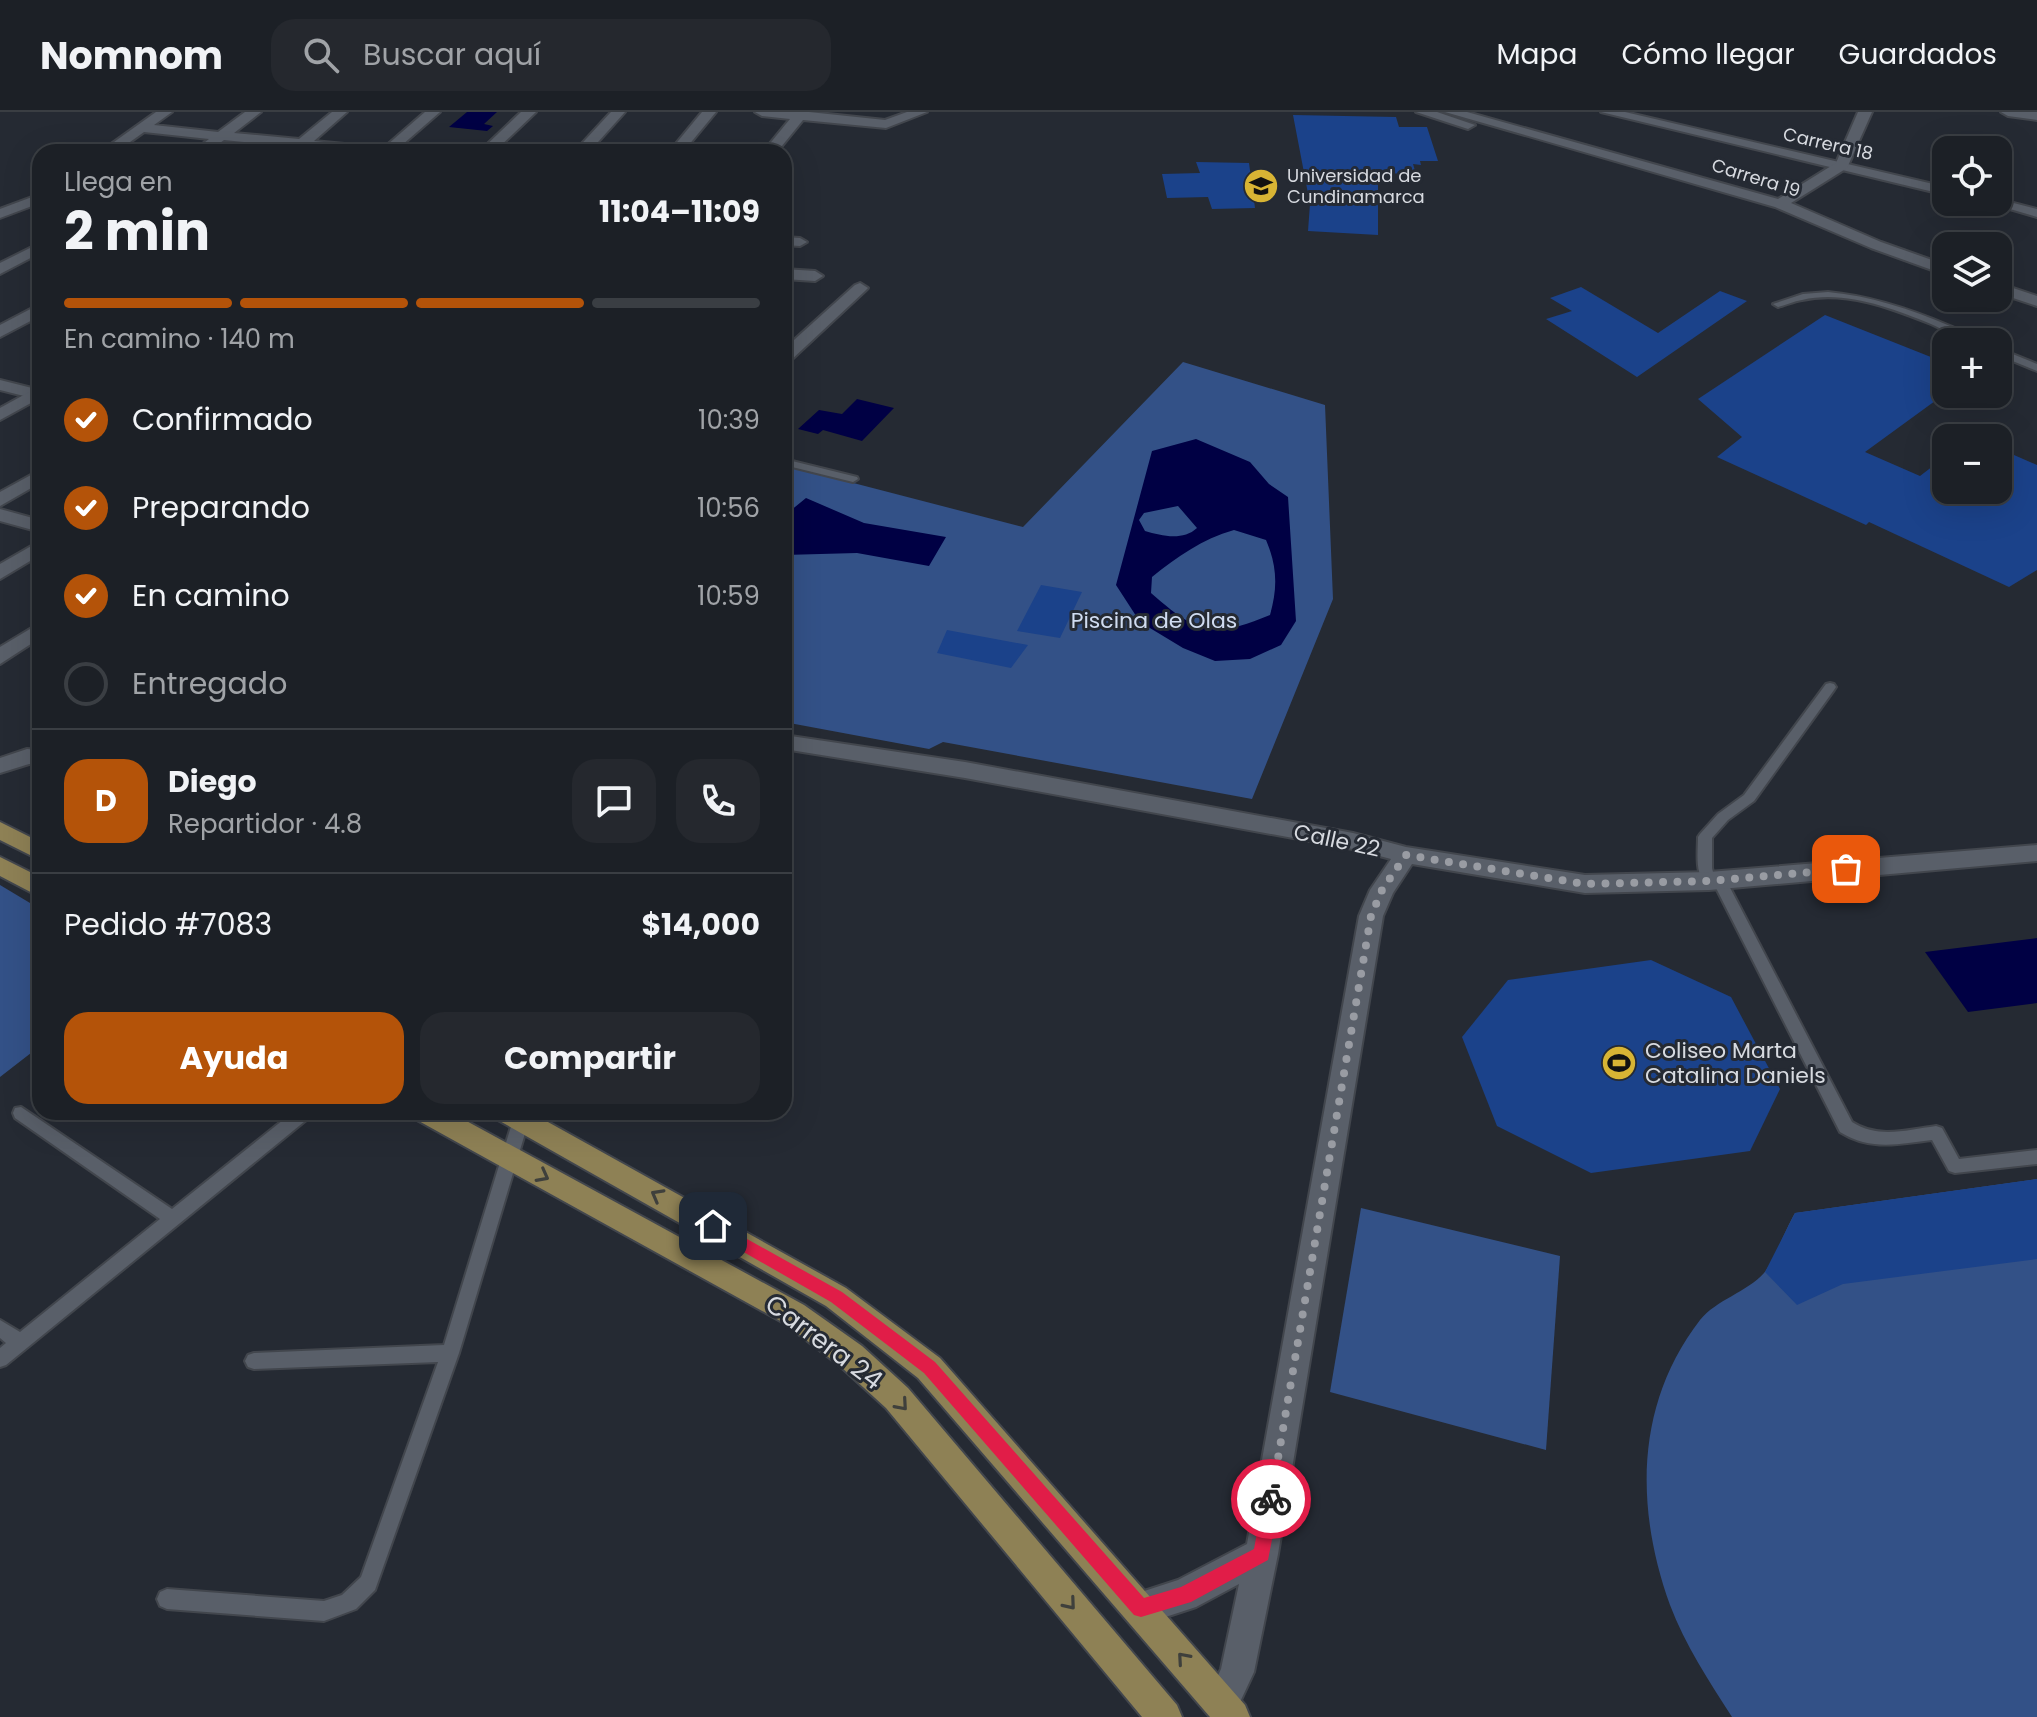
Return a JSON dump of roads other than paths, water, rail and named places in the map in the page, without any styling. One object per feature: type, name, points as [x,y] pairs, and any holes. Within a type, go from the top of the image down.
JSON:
[{"type":"main road","points":[[0,830],[32,848]]},
{"type":"main road","points":[[0,865],[32,883]]},
{"type":"main road","name":"Carrera 24","points":[[440,1120],[794,1314],[851,1356],[897,1398],[1165,1717]]},
{"type":"main road","name":"Carrera 24","points":[[521,1120],[836,1297],[929,1368],[1228,1710]]},
{"type":"street","points":[[118,144],[165,112]]},
{"type":"street","points":[[210,144],[254,112]]},
{"type":"street","points":[[302,144],[340,112]]},
{"type":"street","points":[[395,144],[433,112]]},
{"type":"street","points":[[495,144],[529,112]]},
{"type":"street","points":[[588,144],[618,112]]},
{"type":"street","points":[[683,144],[709,112]]},
{"type":"street","points":[[762,112],[890,118],[920,112]]},
{"type":"street","name":"Carrera 19","points":[[1423,112],[1472,127],[1549,139]]},
{"type":"street","name":"Carrera 19","points":[[1452,112],[1780,204],[1932,265]]},
{"type":"street","name":"Carrera 18","points":[[1608,112],[1932,188]]},
{"type":"street","points":[[1780,204],[1842,165],[1865,112]]},
{"type":"street","points":[[2008,112],[2037,116]]},
{"type":"street","points":[[777,144],[801,114]]},
{"type":"street","points":[[141,128],[223,135],[274,144]]},
{"type":"street","points":[[0,214],[32,202]]},
{"type":"street","points":[[2012,207],[2037,213]]},
{"type":"street","points":[[0,269],[32,251]]},
{"type":"street","points":[[792,275],[815,276]]},
{"type":"street","points":[[792,351],[860,288]]},
{"type":"street","points":[[2012,293],[2037,301]]},
{"type":"street","points":[[0,332],[32,314]]},
{"type":"street","points":[[0,385],[32,392]]},
{"type":"street","points":[[0,415],[32,396]]},
{"type":"street","points":[[0,500],[32,480]]},
{"type":"street","points":[[0,515],[32,524]]},
{"type":"street","points":[[0,573],[32,552]]},
{"type":"street","points":[[0,657],[32,635]]},
{"type":"street","name":"Calle 22","points":[[792,743],[965,770],[1353,841],[1406,855],[1585,884],[1714,881],[2037,853]]},
{"type":"street","points":[[0,766],[32,754]]},
{"type":"street","points":[[1228,1710],[1262,1554],[1371,916],[1382,890],[1406,855]]},
{"type":"street","points":[[1141,1608],[1184,1595],[1262,1554]]},
{"type":"lane","points":[[1778,304],[1807,295],[1855,297],[1943,328]]},
{"type":"lane","points":[[2012,357],[2037,368]]},
{"type":"lane","points":[[792,464],[853,479]]},
{"type":"lane","points":[[1830,687],[1749,798],[1723,817],[1705,837],[1714,881],[1846,1127],[1855,1135],[1875,1140],[1936,1133],[1955,1166],[2037,1157]]},
{"type":"lane","points":[[21,1113],[173,1219]]},
{"type":"lane","points":[[0,1359],[291,1120]]},
{"type":"lane","points":[[167,1599],[324,1611],[343,1607],[368,1583],[450,1353],[509,1158],[514,1120]]},
{"type":"lane","points":[[0,1328],[20,1343]]},
{"type":"lane","points":[[254,1361],[450,1353]]},
{"type":"place","name":"Universidad de Cundinamarca","points":[[1261,186]]},
{"type":"place","name":"Coliseo Marta Catalina Daniels","points":[[1619,1063]]},
{"type":"park label","name":"Piscina de Olas","points":[[1154,620]]}]
